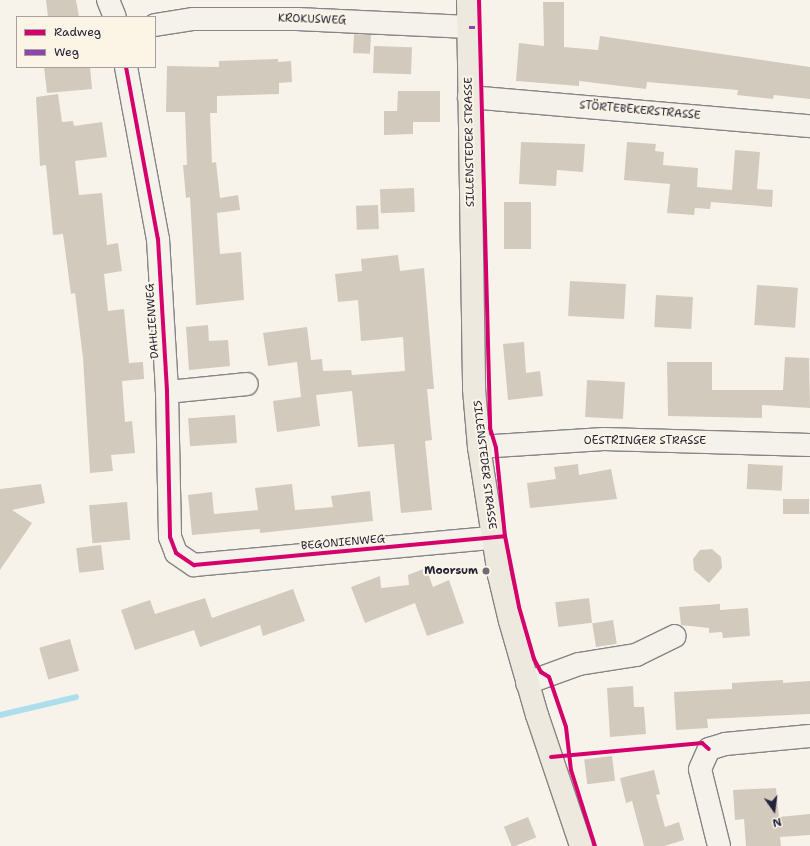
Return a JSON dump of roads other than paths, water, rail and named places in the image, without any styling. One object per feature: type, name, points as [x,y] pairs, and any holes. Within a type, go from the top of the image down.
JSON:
[{"type":"main road","name":"SILLENSTEDER STRASSE","points":[[468,0],[474,389],[479,447],[493,538],[527,683],[581,846]]},
{"type":"street","points":[[108,0],[116,16]]},
{"type":"street","name":"KROKUSWEG","points":[[156,25],[194,19],[298,19],[469,27]]},
{"type":"street","name":"DAHLIENWEG","points":[[126,68],[158,239],[167,392],[170,537],[176,553],[194,566]]},
{"type":"street","name":"STÖRTEBEKERSTRASSE","points":[[469,97],[810,126]]},
{"type":"street","points":[[167,392],[248,384]]},
{"type":"street","name":"OESTRINGER STRASSE","points":[[479,447],[604,439],[810,445]]},
{"type":"street","name":"BEGONIENWEG","points":[[194,566],[493,538]]},
{"type":"street","points":[[527,683],[579,664],[636,655],[675,636]]},
{"type":"street","points":[[719,846],[700,769],[710,749],[726,744],[810,736]]},
{"type":"waterway","points":[[0,715],[76,697]]},
{"type":"place","name":"Moorsum","points":[[486,571]]}]
